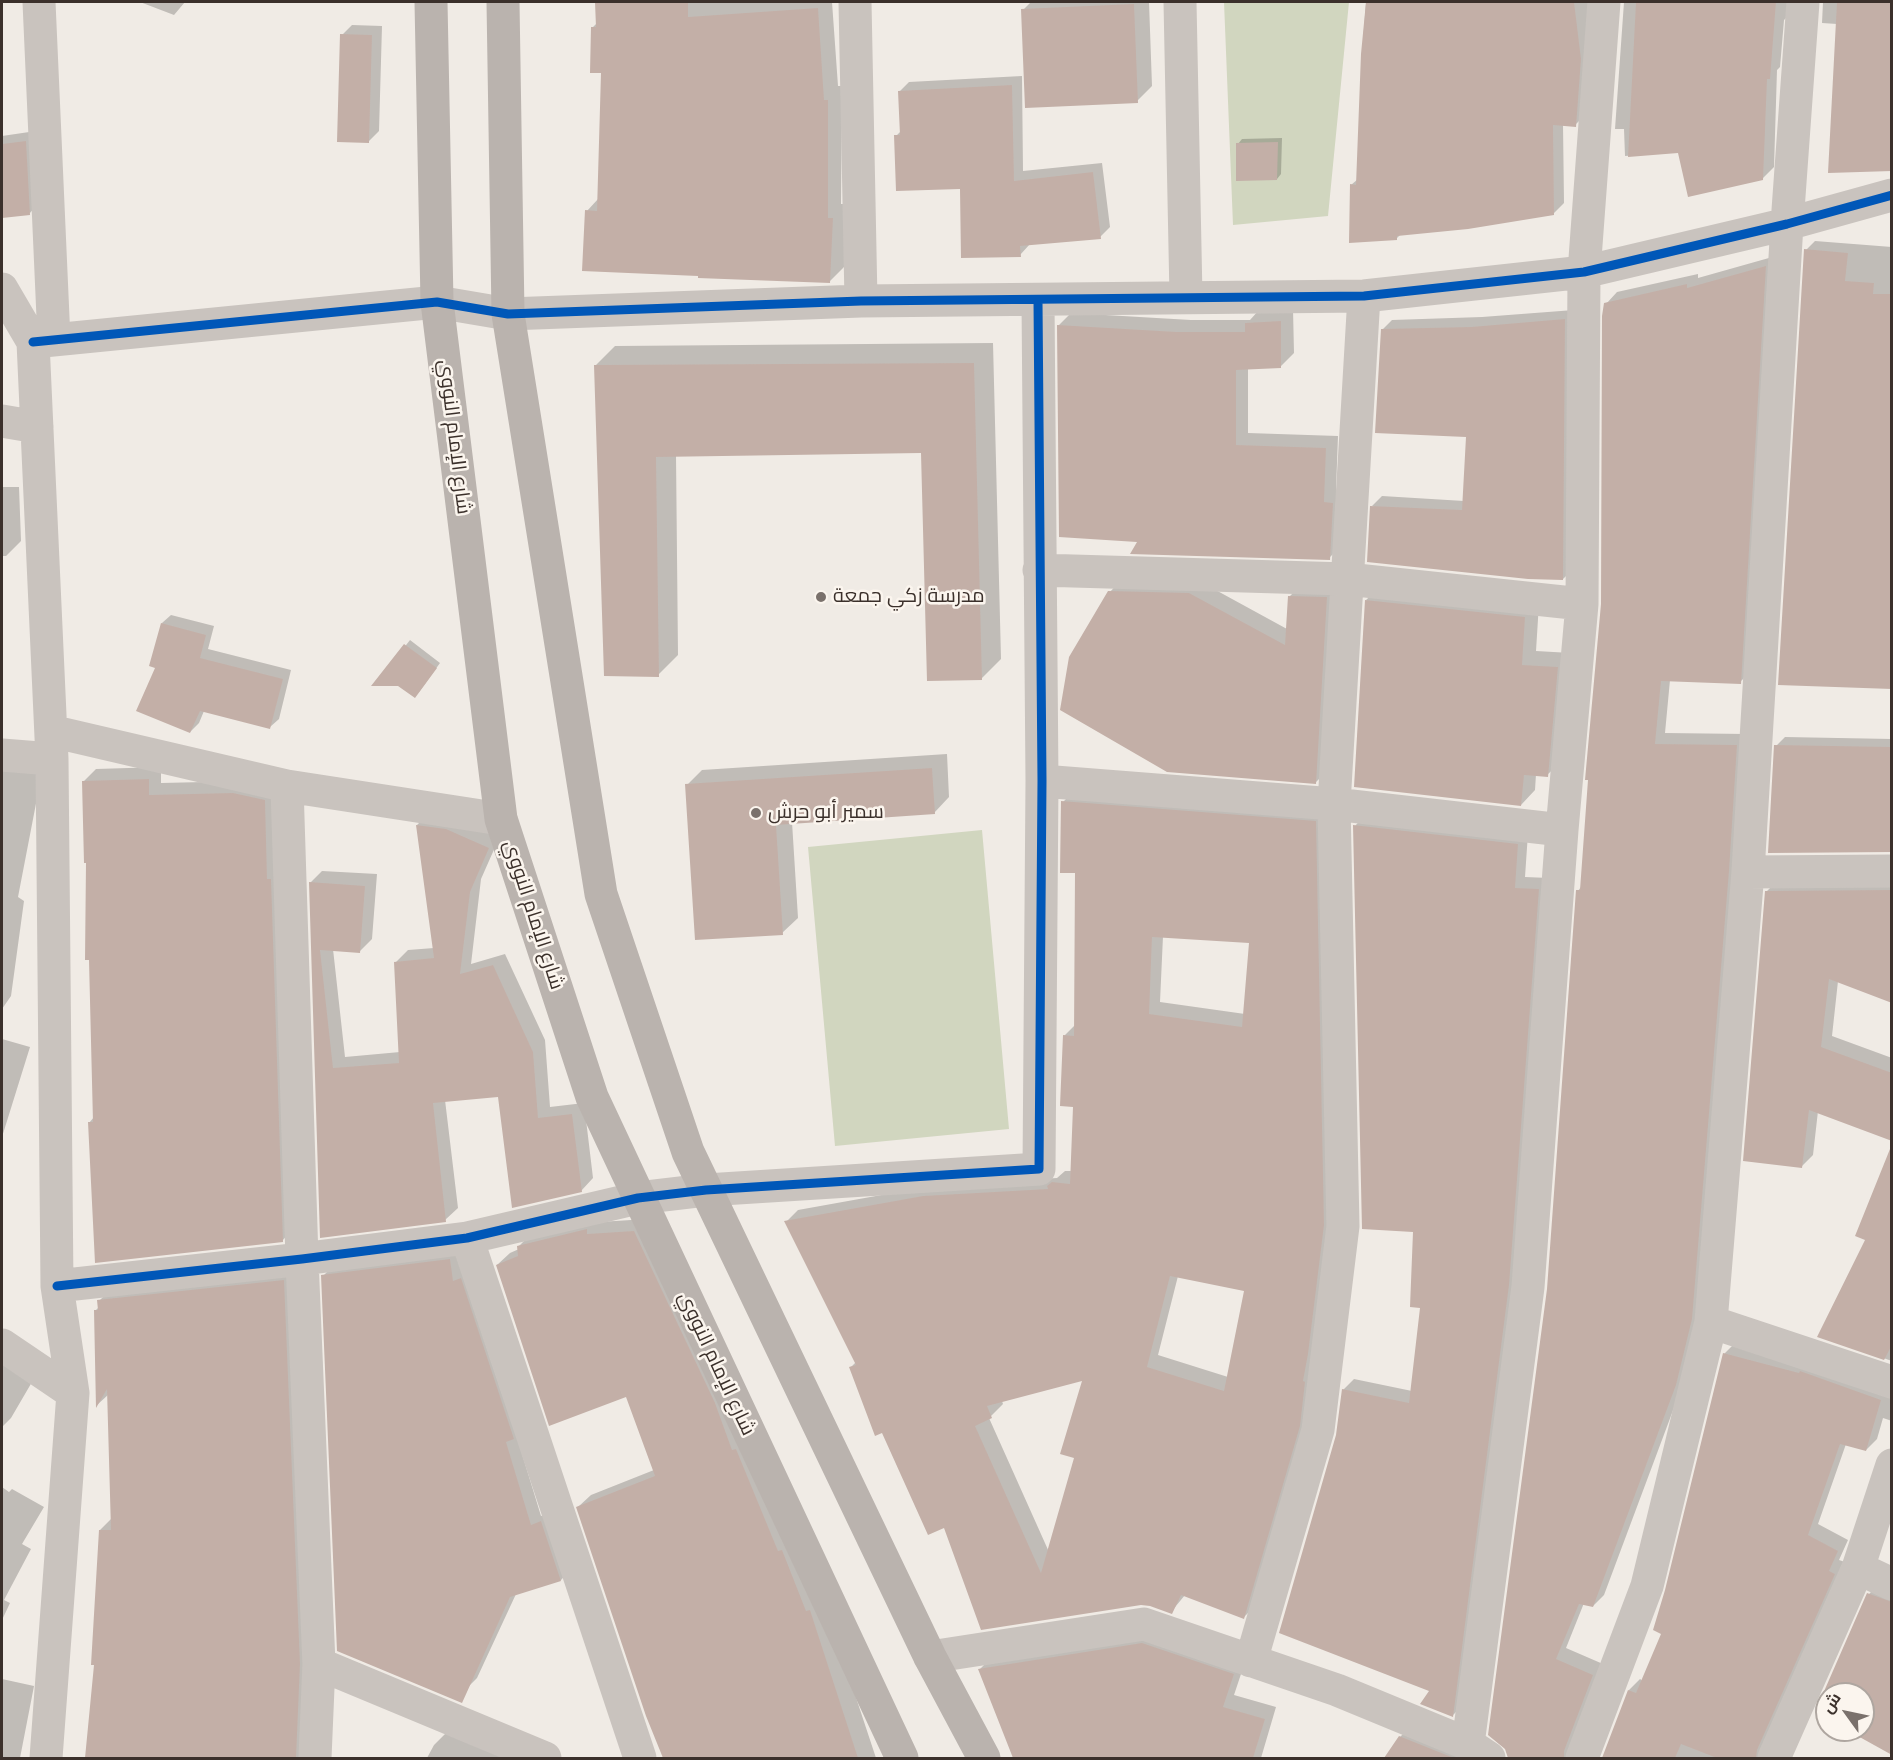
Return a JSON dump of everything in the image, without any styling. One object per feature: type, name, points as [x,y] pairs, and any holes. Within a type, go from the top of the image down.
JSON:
[{"type":"street","points":[[39,2],[44,341],[37,427],[52,745],[57,1286],[73,1393],[46,1758]]},
{"type":"street","name":"شارع الإمام النووي","points":[[430,2],[437,302],[501,819],[592,1097],[902,1758]]},
{"type":"street","points":[[503,2],[508,314],[601,894],[687,1152],[930,1657],[984,1758]]},
{"type":"street","points":[[855,2],[861,301]]},
{"type":"street","points":[[1180,2],[1186,297]]},
{"type":"street","points":[[930,1657],[1144,1624],[1337,1690],[1479,1751],[1528,1287],[1562,830],[1582,603],[1584,272],[1604,2]]},
{"type":"street","points":[[1582,1758],[1647,1586],[1711,1322],[1748,872],[1787,224],[1803,2]]},
{"type":"street","points":[[44,341],[437,302],[508,314],[861,301],[1364,296],[1584,272],[1787,224],[1892,195]]},
{"type":"street","points":[[2,289],[44,341]]},
{"type":"street","points":[[1251,1661],[1318,1430],[1342,1226],[1334,804],[1364,296]]},
{"type":"street","points":[[57,1286],[467,1238],[638,1198],[706,1190],[1039,1169],[1042,781],[1038,301]]},
{"type":"street","points":[[2,421],[37,427]]},
{"type":"street","points":[[1039,570],[1347,579],[1582,603]]},
{"type":"street","points":[[2,755],[52,745],[287,786],[501,819]]},
{"type":"street","points":[[1042,781],[1334,804],[1562,830]]},
{"type":"street","points":[[287,786],[302,1259],[319,1664],[315,1758]]},
{"type":"street","points":[[1748,872],[1892,871]]},
{"type":"street","points":[[467,1238],[640,1758]]},
{"type":"street","points":[[1711,1322],[1892,1382]]},
{"type":"street","points":[[2,1344],[73,1393]]},
{"type":"street","points":[[1774,1758],[1858,1568],[1892,1465]]},
{"type":"street","points":[[1858,1568],[1892,1584]]},
{"type":"street","points":[[319,1664],[545,1758]]},
{"type":"green space","points":[[1224,2],[1349,2],[1328,216],[1233,225]]},
{"type":"green space","points":[[982,830],[1009,1129],[835,1146],[808,847]]},
{"type":"building","points":[[595,2],[688,2],[688,17],[818,8],[824,100],[828,100],[828,218],[833,218],[830,283],[582,271],[585,210],[597,211],[601,73],[590,73],[591,27],[596,27]]},
{"type":"building","points":[[1366,2],[1574,2],[1581,59],[1576,127],[1553,125],[1554,215],[1468,229],[1397,236],[1397,240],[1349,243],[1350,184],[1356,185],[1361,54]]},
{"type":"building","points":[[1636,2],[1776,2],[1770,79],[1767,79],[1763,180],[1688,197],[1678,153],[1628,157]]},
{"type":"building","points":[[1837,2],[1892,2],[1892,171],[1828,173]]},
{"type":"building","points":[[1134,4],[1138,103],[1025,108],[1021,9]]},
{"type":"building","points":[[340,34],[372,35],[369,143],[337,142]]},
{"type":"building","points":[[1012,85],[1014,181],[1093,172],[1101,239],[1020,246],[1021,257],[961,258],[960,189],[896,191],[894,135],[900,135],[898,91]]},
{"type":"building","points":[[26,141],[30,215],[2,218],[2,144]]},
{"type":"building","points":[[1278,142],[1277,180],[1236,181],[1236,143]]},
{"type":"building","points":[[1804,249],[1848,253],[1845,281],[1874,283],[1873,294],[1892,294],[1892,689],[1778,685]]},
{"type":"building","points":[[1766,266],[1741,684],[1661,681],[1655,744],[1737,745],[1729,871],[1692,1319],[1676,1385],[1593,1607],[1579,1604],[1556,1659],[1593,1675],[1564,1751],[1564,1758],[1508,1758],[1505,1749],[1488,1735],[1547,1289],[1576,890],[1580,890],[1588,780],[1585,780],[1601,604],[1602,316],[1604,303],[1687,284],[1687,288]]},
{"type":"building","points":[[1565,319],[1563,580],[1528,579],[1367,562],[1370,506],[1462,510],[1466,437],[1375,433],[1381,329],[1471,327]]},
{"type":"building","points":[[1281,321],[1281,368],[1236,370],[1236,445],[1326,448],[1324,502],[1333,503],[1330,560],[1130,554],[1137,542],[1059,537],[1057,325],[1177,332],[1245,332],[1245,323]]},
{"type":"building","points":[[974,363],[982,680],[927,681],[921,453],[656,457],[659,677],[604,676],[594,365]]},
{"type":"building","points":[[1108,591],[1189,593],[1285,645],[1288,596],[1327,597],[1316,784],[1167,772],[1060,710],[1069,657]]},
{"type":"building","points":[[1365,600],[1525,617],[1522,665],[1558,667],[1548,777],[1524,775],[1521,806],[1354,787]]},
{"type":"building","points":[[161,623],[206,635],[200,658],[283,679],[270,729],[200,711],[190,733],[136,711],[155,668],[149,666]]},
{"type":"building","points":[[404,644],[437,668],[415,698],[398,686],[371,686]]},
{"type":"building","points":[[1774,745],[1892,747],[1892,852],[1768,853]]},
{"type":"building","points":[[932,768],[935,814],[776,825],[783,935],[695,940],[685,784]]},
{"type":"building","points":[[149,779],[149,795],[233,793],[265,800],[267,879],[271,879],[283,1242],[95,1263],[88,1122],[93,1122],[89,960],[85,960],[86,863],[84,863],[82,781]]},
{"type":"building","points":[[1061,801],[1316,821],[1324,1225],[1303,1381],[1305,1382],[1300,1426],[1244,1619],[1181,1595],[1172,1614],[1141,1605],[981,1630],[944,1528],[928,1535],[882,1433],[875,1436],[849,1367],[856,1365],[784,1221],[923,1196],[1048,1189],[1047,1186],[1052,1182],[1070,1184],[1073,1107],[1060,1106],[1063,1035],[1074,1036],[1075,873],[1060,873]],"holes":[[[1152,937],[1249,943],[1242,1027],[1149,1014]],[[1170,1276],[1244,1291],[1224,1391],[1147,1367]],[[1082,1381],[1060,1454],[1074,1458],[1041,1573],[975,1426],[992,1418],[987,1406]]]},
{"type":"building","points":[[416,825],[446,829],[489,848],[470,892],[460,974],[493,965],[533,1052],[538,1118],[572,1114],[582,1192],[512,1208],[498,1097],[433,1103],[446,1222],[320,1238],[309,882],[365,886],[360,953],[320,950],[333,1068],[399,1063],[394,962],[434,958]]},
{"type":"building","points":[[1353,825],[1518,844],[1515,888],[1539,889],[1509,1285],[1453,1717],[1420,1704],[1429,1691],[1279,1633],[1336,1435],[1342,1389],[1409,1403],[1420,1308],[1410,1307],[1413,1232],[1362,1229]]},
{"type":"building","points":[[1892,890],[1892,1003],[1829,979],[1821,1047],[1892,1073],[1892,1141],[1809,1110],[1802,1168],[1743,1161],[1765,891]]},
{"type":"building","points":[[1890,1149],[1892,1345],[1884,1360],[1817,1337],[1865,1240],[1855,1236]]},
{"type":"building","points":[[587,1229],[587,1234],[634,1231],[715,1403],[732,1450],[736,1449],[778,1551],[782,1550],[806,1611],[810,1610],[858,1758],[663,1758],[646,1716],[576,1507],[655,1476],[626,1397],[549,1426],[496,1265],[518,1256],[517,1246]]},
{"type":"building","points":[[450,1259],[453,1281],[461,1278],[514,1439],[506,1442],[531,1525],[541,1521],[561,1581],[510,1597],[462,1703],[337,1651],[321,1275]]},
{"type":"building","points":[[284,1280],[300,1664],[296,1758],[85,1758],[94,1665],[91,1665],[99,1530],[111,1530],[107,1389],[96,1408],[94,1310],[98,1310],[97,1300]]},
{"type":"building","points":[[1723,1353],[1799,1373],[1800,1371],[1881,1400],[1866,1451],[1840,1444],[1808,1535],[1838,1551],[1829,1571],[1835,1574],[1757,1750],[1756,1758],[1717,1758],[1681,1744],[1675,1758],[1602,1758],[1628,1690],[1636,1693],[1661,1634],[1653,1630],[1665,1590]]},
{"type":"building","points":[[1867,1593],[1892,1602],[1892,1755],[1869,1742],[1875,1742],[1875,1682],[1828,1682]]},
{"type":"building","points":[[1142,1643],[1234,1674],[1223,1707],[1265,1719],[1253,1758],[1013,1758],[978,1669]]},
{"type":"building","points":[[1399,1736],[1454,1758],[1384,1758]]},
{"type":"cycle path","points":[[33,342],[437,302],[508,314],[861,301],[1364,296],[1584,272],[1787,224],[1892,195]]},
{"type":"cycle path","points":[[57,1286],[467,1238],[638,1198],[706,1190],[1039,1169],[1042,781],[1038,301]]},
{"type":"place","name":"مدرسة زكي جمعة","points":[[821,597]]},
{"type":"place","name":"سمير أبو حرش","points":[[756,813]]}]
